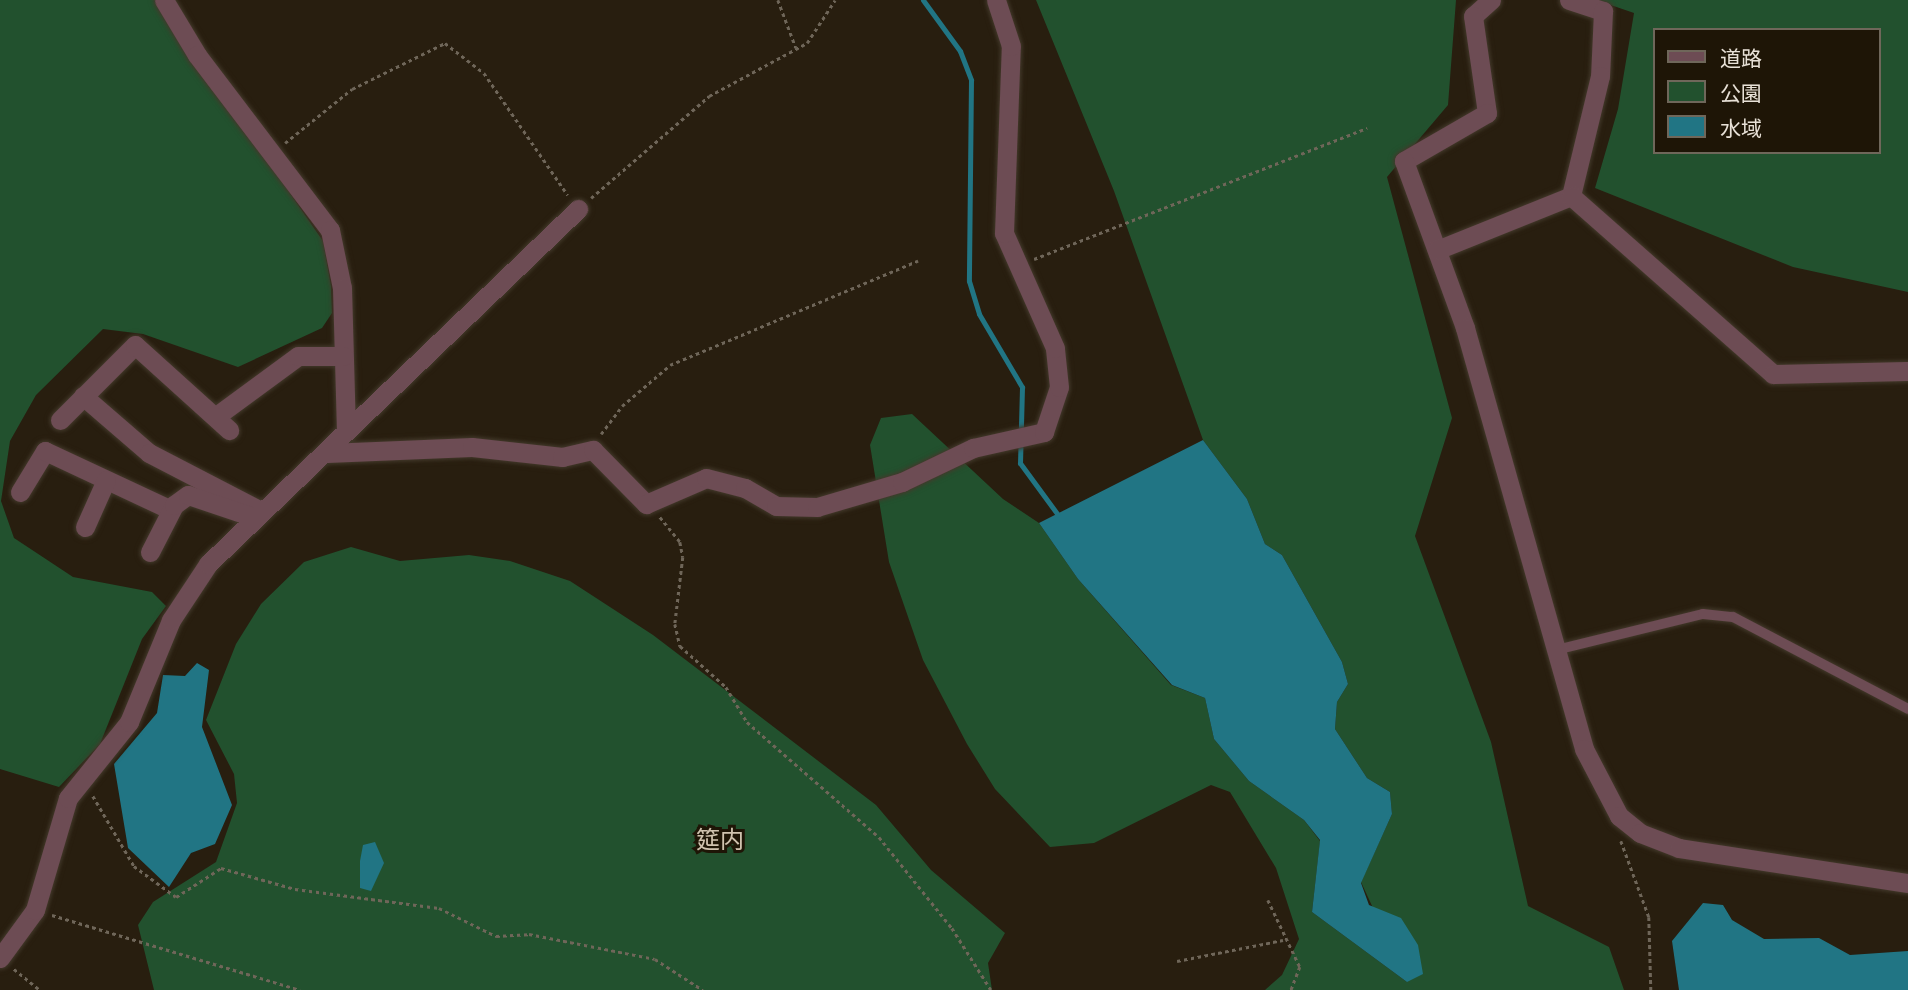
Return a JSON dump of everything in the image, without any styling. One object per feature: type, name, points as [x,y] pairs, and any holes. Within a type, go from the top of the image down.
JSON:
[{"type":"street","points":[[164,0],[197,55],[330,230],[342,288],[346,428]]},
{"type":"street","points":[[327,453],[472,447],[562,457],[593,450],[646,504],[706,478],[745,488],[776,506],[817,507],[902,482],[973,448],[1044,432],[1059,387],[1055,348],[1004,233],[1002,200],[1011,46],[996,0]]},
{"type":"street","points":[[1490,0],[1473,16],[1487,113],[1404,161],[1437,250],[1584,750],[1619,816],[1640,833],[1679,848],[1908,883]]},
{"type":"street","points":[[1569,0],[1603,10],[1600,76],[1571,196]]},
{"type":"street","points":[[1437,250],[1571,196]]},
{"type":"street","points":[[1571,196],[1773,374],[1908,371]]},
{"type":"street","points":[[0,958],[35,910],[75,788],[129,722],[178,609],[257,514],[327,453],[346,428],[578,209]]},
{"type":"street","points":[[60,420],[135,345],[222,423],[298,356],[343,356]]},
{"type":"street","points":[[83,396],[149,453],[257,514]]},
{"type":"street","points":[[20,492],[45,451],[171,510]]},
{"type":"street","points":[[85,527],[106,480]]},
{"type":"street","points":[[150,552],[180,498],[194,495],[257,514]]},
{"type":"lane","points":[[1556,650],[1703,614],[1733,617],[1908,709]]},
{"type":"path","points":[[778,0],[796,48]]},
{"type":"path","points":[[273,153],[352,89],[445,43],[484,73],[578,209],[709,96],[807,43],[835,0]]},
{"type":"path","points":[[1017,265],[1367,128]]},
{"type":"path","points":[[593,450],[622,406],[670,365],[918,261]]},
{"type":"path","points":[[646,504],[680,542],[675,624],[680,646],[726,687],[747,722],[879,837],[952,928],[991,990]]},
{"type":"path","points":[[75,788],[103,805],[134,866],[176,897],[220,868],[295,889],[439,908],[456,921],[496,936],[528,934],[655,959],[703,990]]},
{"type":"path","points":[[1619,816],[1626,864],[1649,917],[1651,990]]},
{"type":"path","points":[[1268,900],[1283,940],[1300,967],[1291,990]]},
{"type":"path","points":[[35,910],[300,990]]},
{"type":"path","points":[[1177,961],[1283,940]]},
{"type":"path","points":[[0,958],[40,990]]},
{"type":"green space","points":[[0,0],[156,0],[323,241],[331,286],[332,313],[322,328],[238,367],[143,334],[103,329],[36,395],[10,441],[1,501],[14,538],[73,577],[152,592],[166,606],[142,639],[100,744],[59,787],[0,769]]},
{"type":"green space","points":[[1036,0],[1456,0],[1448,105],[1387,177],[1452,418],[1415,536],[1491,742],[1528,906],[1609,947],[1624,990],[1265,990],[1282,975],[1299,939],[1276,868],[1230,792],[1211,785],[1094,843],[1050,847],[995,789],[967,744],[923,660],[889,562],[870,445],[881,418],[912,414],[1003,499],[1039,523],[1078,579],[1171,685],[1205,698],[1214,739],[1249,781],[1304,820],[1320,841],[1312,912],[1407,982],[1361,882],[1392,814],[1390,792],[1367,778],[1335,729],[1337,702],[1348,684],[1342,662],[1282,555],[1265,544],[1247,499],[1203,440],[1114,191]]},
{"type":"green space","points":[[1596,0],[1908,0],[1908,292],[1793,267],[1595,188],[1618,109],[1634,13]]},
{"type":"green space","points":[[351,547],[400,561],[469,555],[510,561],[570,581],[653,635],[876,805],[931,870],[1005,933],[988,963],[992,990],[154,990],[138,925],[153,902],[216,862],[237,803],[234,774],[206,720],[236,644],[261,604],[304,562]]},
{"type":"water","points":[[1203,440],[1247,499],[1265,544],[1282,555],[1342,662],[1348,684],[1337,702],[1335,729],[1367,778],[1390,792],[1392,814],[1361,883],[1369,905],[1401,918],[1418,945],[1423,974],[1407,982],[1312,912],[1320,840],[1304,820],[1249,781],[1214,739],[1205,698],[1172,685],[1078,579],[1039,523]]},
{"type":"water","points":[[197,663],[209,670],[202,727],[232,805],[215,844],[191,853],[169,887],[128,848],[114,764],[157,713],[163,675],[185,676]]},
{"type":"water","points":[[375,842],[384,863],[371,891],[360,888],[360,861],[363,845]]},
{"type":"water","points":[[1703,903],[1723,905],[1732,920],[1764,939],[1819,938],[1850,955],[1908,951],[1908,990],[1679,990],[1672,941]]},
{"type":"waterway","points":[[923,0],[960,51],[971,80],[969,281],[979,314],[1022,387],[1020,463],[1058,515]]},
{"type":"district","name":"筵内","points":[[720,840]]}]
